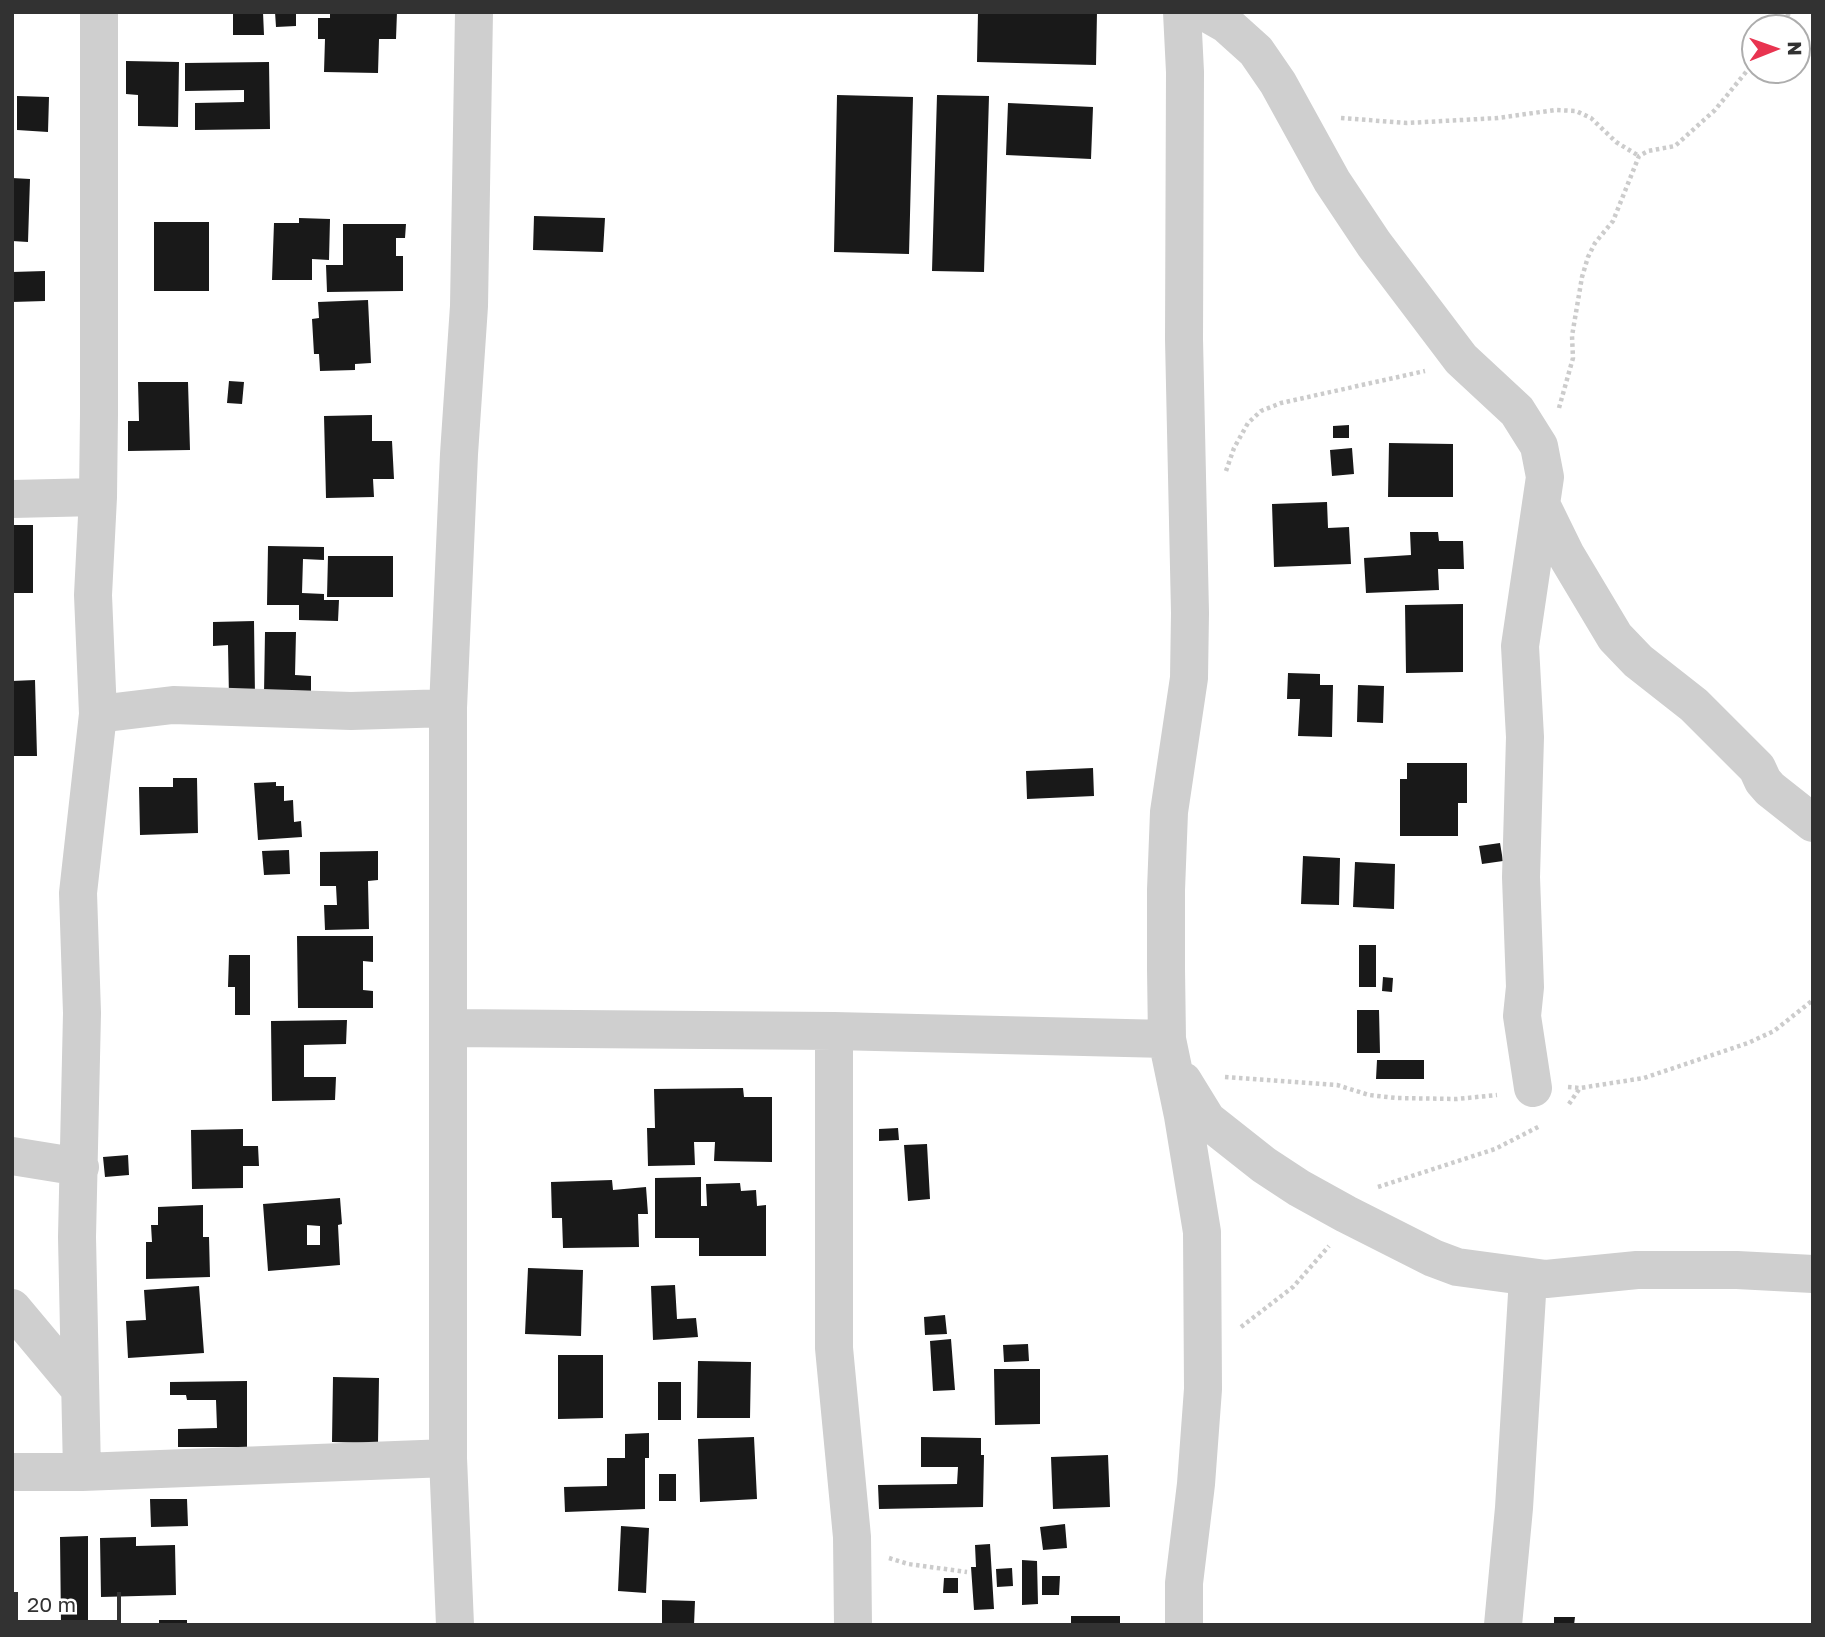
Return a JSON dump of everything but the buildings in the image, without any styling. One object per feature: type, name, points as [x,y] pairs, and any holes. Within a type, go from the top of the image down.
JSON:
[{"type":"street","points":[[82,1472],[77,1237],[82,1013],[78,893],[98,714],[93,595],[98,497],[99,12]]},
{"type":"street","points":[[454,1625],[448,1458],[448,708],[459,454],[469,306],[474,12]]},
{"type":"street","points":[[1182,12],[1185,72],[1184,339],[1189,477],[1190,639],[1189,678],[1169,812],[1166,890],[1173,1059],[1202,1232],[1203,1390],[1184,1583],[1184,1625]]},
{"type":"street","points":[[1205,12],[1226,24],[1256,51],[1278,83],[1319,159],[1374,244],[1461,359],[1517,411],[1539,446],[1545,477],[1520,646],[1525,737],[1521,877],[1525,987],[1522,1016],[1533,1088]]},
{"type":"street","points":[[12,499],[98,497]]},
{"type":"street","points":[[1541,504],[1566,555],[1615,637],[1638,661],[1694,705],[1757,768],[1770,789],[1813,822]]},
{"type":"street","points":[[98,714],[173,705],[351,711],[448,708]]},
{"type":"street","points":[[449,1028],[834,1031],[1173,1059]]},
{"type":"street","points":[[834,1031],[834,1348],[852,1537],[853,1625]]},
{"type":"street","points":[[1173,1059],[1207,1120],[1224,1136],[1299,1188],[1457,1268],[1556,1279],[1637,1270],[1813,1274]]},
{"type":"street","points":[[12,1156],[80,1167]]},
{"type":"street","points":[[1503,1625],[1514,1508],[1528,1278]]},
{"type":"street","points":[[12,1308],[79,1388]]},
{"type":"street","points":[[12,1472],[82,1472],[448,1458]]},
{"type":"path","points":[[1539,446],[1560,405],[1568,380],[1573,358],[1572,336],[1588,257],[1595,243],[1613,221],[1639,156],[1648,151],[1675,146],[1715,110],[1741,78]]},
{"type":"path","points":[[1337,117],[1407,123],[1498,118],[1555,110],[1576,111],[1591,118],[1616,142],[1639,156]]},
{"type":"path","points":[[1223,481],[1234,447],[1248,423],[1261,411],[1281,402],[1424,371],[1461,359]]},
{"type":"path","points":[[1173,1059],[1229,1078],[1337,1085],[1369,1095],[1396,1098],[1457,1099],[1518,1093],[1558,1085],[1580,1088],[1644,1078],[1748,1043],[1774,1031],[1813,1000]]},
{"type":"path","points":[[1568,1105],[1580,1088]]},
{"type":"path","points":[[1235,1332],[1307,1273],[1337,1234],[1346,1214],[1358,1199],[1382,1185],[1495,1149],[1543,1124]]},
{"type":"path","points":[[852,1537],[887,1557],[908,1564],[967,1572]]}]
